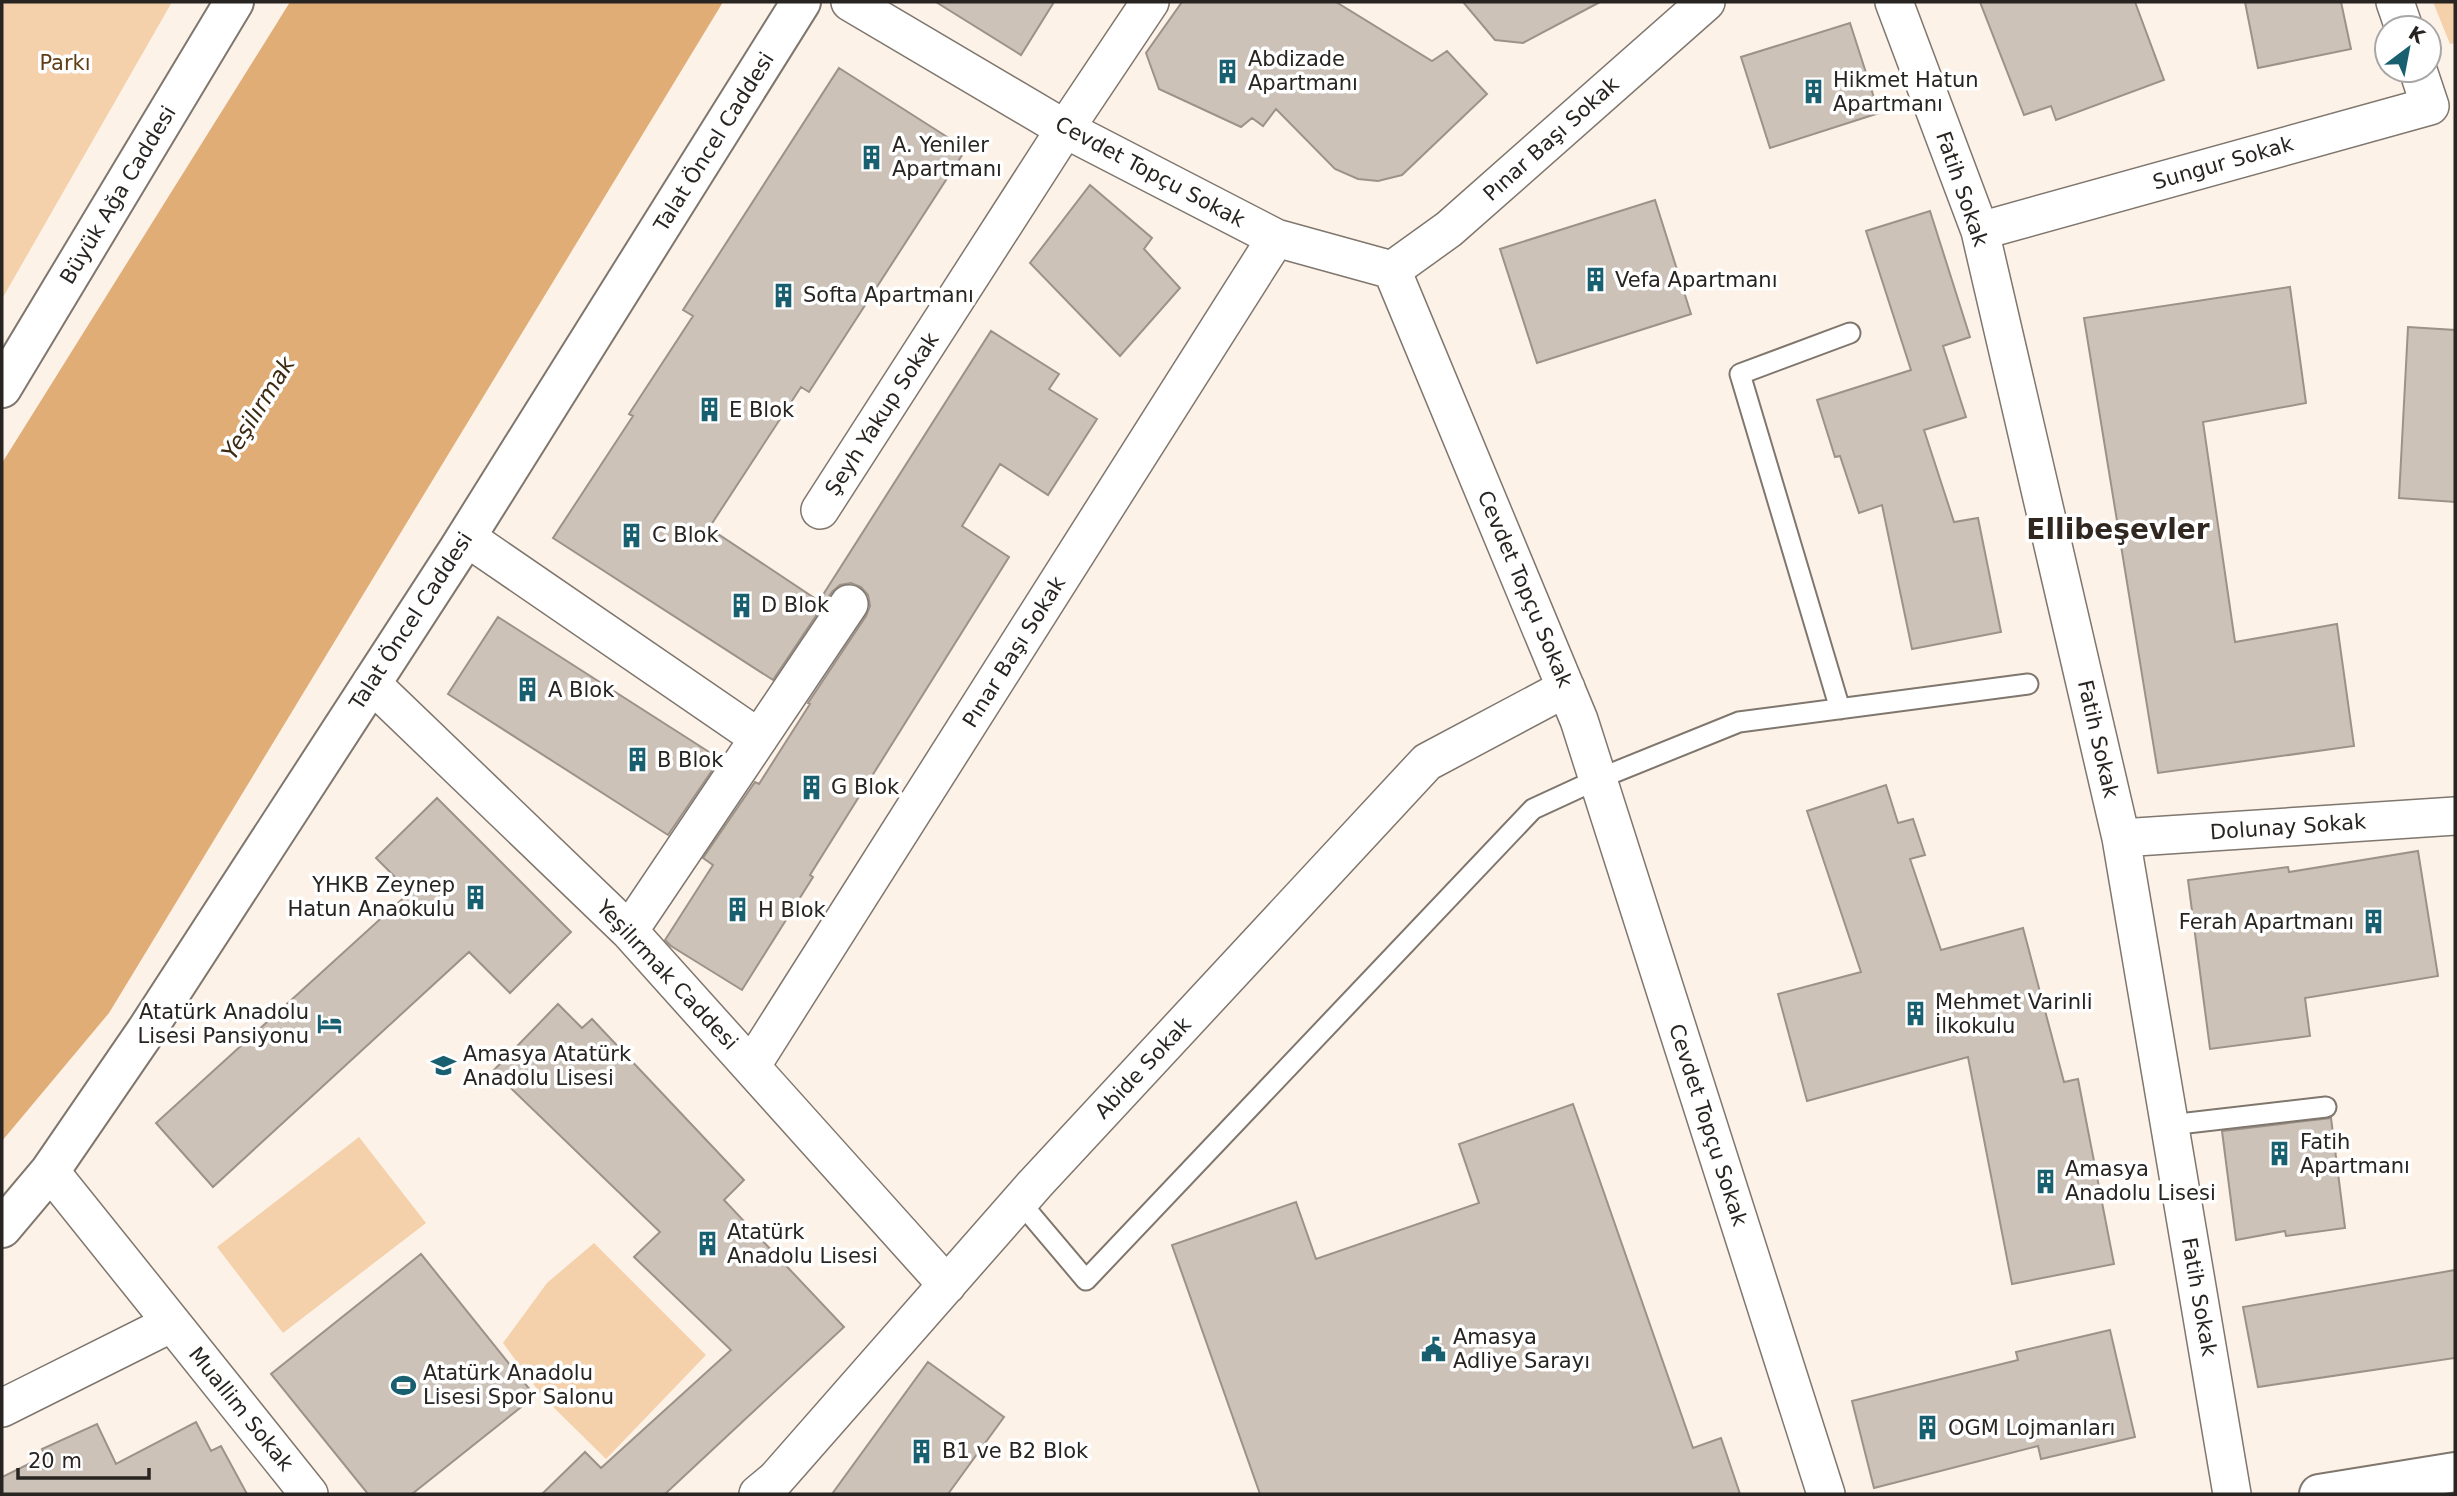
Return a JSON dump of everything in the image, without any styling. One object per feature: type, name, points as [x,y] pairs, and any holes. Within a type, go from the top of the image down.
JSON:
[{"type":"street","name":"Büyük Ağa Caddesi","points":[[2,388],[234,2]]},
{"type":"street","name":"Talat Öncel Caddesi","points":[[2,1228],[50,1171],[146,1031],[466,537],[801,2]]},
{"type":"street","name":"Cevdet Topçu Sokak","points":[[850,2],[1065,129],[1276,238],[1392,270],[1566,688],[1598,779],[1826,1494]]},
{"type":"street","name":"Şeyh Yakup Sokak","points":[[820,510],[1150,2]]},
{"type":"street","name":"Pınar Başı Sokak","points":[[1392,270],[1449,229],[1706,2]]},
{"type":"street","name":"Fatih Sokak","points":[[1894,2],[1980,231],[2121,838],[2232,1494]]},
{"type":"street","name":"Sungur Sokak","points":[[1980,231],[2442,102],[2428,84]]},
{"type":"street","name":"Pınar Başı Sokak","points":[[752,1065],[1276,238]]},
{"type":"street","points":[[466,537],[759,738]]},
{"type":"street","points":[[629,931],[849,604]]},
{"type":"street","name":"Yeşilırmak Caddesi","points":[[371,682],[629,931],[947,1284]]},
{"type":"street","name":"Abide Sokak","points":[[758,1494],[776,1479],[1020,1202],[1427,762],[1566,688]]},
{"type":"street","name":"Dolunay Sokak","points":[[2121,838],[2455,816]]},
{"type":"street","name":"Muallim Sokak","points":[[50,1171],[309,1494]]},
{"type":"street","points":[[2,1408],[172,1323]]},
{"type":"street","points":[[2319,1494],[2455,1472]]},
{"type":"lane","points":[[1840,709],[1740,374],[1850,333]]},
{"type":"lane","points":[[1020,1202],[1086,1280],[1533,809],[1598,779],[1739,722],[2028,684]]},
{"type":"lane","points":[[2170,1125],[2326,1107]]},
{"type":"green space","name":"Parkı","points":[[2,2],[172,2],[2,299]]},
{"type":"green space","points":[[2433,2],[2455,2],[2455,43],[2450,44],[2443,27],[2443,14],[2438,14]]},
{"type":"green space","points":[[359,1137],[426,1223],[283,1333],[217,1247]]},
{"type":"green space","points":[[594,1243],[706,1355],[606,1459],[543,1397],[503,1343],[547,1283]]},
{"type":"water","name":"Yeşilırmak","points":[[290,2],[723,2],[109,1013],[2,1141],[2,463]]},
{"type":"building","points":[[936,2],[1054,2],[1021,55]]},
{"type":"building","points":[[1182,2],[1336,2],[1432,61],[1447,51],[1487,94],[1402,175],[1378,181],[1358,179],[1335,169],[1276,109],[1263,126],[1252,118],[1241,127],[1159,89],[1146,53]]},
{"type":"building","points":[[1463,2],[1600,2],[1523,43],[1495,40]]},
{"type":"building","points":[[1980,2],[2135,2],[2164,80],[2056,120],[2051,106],[2024,115]]},
{"type":"building","points":[[2245,2],[2341,2],[2351,49],[2258,68]]},
{"type":"building","name":"Hikmet Hatun Apartmanı","points":[[1850,23],[1879,113],[1770,148],[1741,57]]},
{"type":"building","points":[[839,68],[966,149],[809,392],[801,387],[709,528],[819,601],[991,331],[1059,374],[1049,389],[1097,419],[1048,495],[1000,464],[962,526],[1009,557],[810,875],[813,877],[742,990],[665,940],[713,865],[703,858],[755,782],[759,784],[810,704],[808,703],[866,616],[870,606],[868,595],[861,587],[851,583],[840,585],[832,592],[773,680],[553,538],[633,416],[629,414],[693,316],[683,310]]},
{"type":"building","points":[[1090,185],[1152,238],[1144,249],[1180,288],[1120,356],[1030,263]]},
{"type":"building","name":"Vefa Apartmanı","points":[[1655,200],[1691,314],[1537,363],[1500,249]]},
{"type":"building","points":[[1930,211],[1970,337],[1943,346],[1966,417],[1924,430],[1954,522],[1978,518],[2001,632],[1912,649],[1882,505],[1859,513],[1840,456],[1835,457],[1817,400],[1911,370],[1866,231]]},
{"type":"building","points":[[2290,287],[2306,403],[2203,422],[2235,642],[2337,624],[2354,746],[2158,773],[2084,318]]},
{"type":"building","points":[[2408,327],[2455,330],[2455,502],[2399,498]]},
{"type":"building","points":[[498,617],[720,759],[668,835],[448,694]]},
{"type":"building","points":[[1886,785],[1898,823],[1913,819],[1925,855],[1910,859],[1941,950],[2023,928],[2064,1082],[2078,1079],[2114,1264],[2012,1284],[1968,1057],[1807,1101],[1778,994],[1861,972],[1807,811]]},
{"type":"building","points":[[437,798],[571,932],[510,993],[469,952],[213,1187],[156,1123],[410,892],[376,858]]},
{"type":"building","points":[[2418,851],[2438,976],[2305,998],[2310,1036],[2210,1049],[2188,880],[2288,867],[2289,872]]},
{"type":"building","name":"Atatürk Anadolu Lisesi","points":[[558,1004],[582,1028],[592,1019],[744,1180],[724,1200],[844,1327],[665,1494],[542,1494],[585,1452],[601,1468],[731,1350],[634,1257],[660,1232],[493,1071]]},
{"type":"building","name":"Amasya Adliye Sarayı","points":[[1573,1104],[1693,1448],[1721,1438],[1740,1494],[1260,1494],[1172,1245],[1296,1202],[1316,1259],[1479,1203],[1459,1144]]},
{"type":"building","name":"Fatih Apartmanı","points":[[2331,1118],[2345,1228],[2286,1236],[2285,1231],[2236,1240],[2222,1131]]},
{"type":"building","name":"Atatürk Anadolu Lisesi Spor Salonu","points":[[421,1254],[535,1396],[412,1494],[368,1494],[271,1374]]},
{"type":"building","points":[[2455,1270],[2455,1358],[2258,1387],[2243,1307]]},
{"type":"building","points":[[2110,1330],[2135,1437],[2041,1459],[2038,1446],[1874,1488],[1852,1401],[2018,1360],[2016,1352]]},
{"type":"building","name":"B1 ve B2 Blok","points":[[928,1362],[1004,1417],[948,1494],[832,1494]]},
{"type":"building","points":[[196,1422],[211,1451],[221,1446],[247,1494],[2,1494],[2,1477],[45,1456],[42,1449],[97,1424],[116,1464]]},
{"type":"place","name":"Abdizade Apartmanı","points":[[1228,71]]},
{"type":"place","name":"Hikmet Hatun Apartmanı","points":[[1813,92]]},
{"type":"place","name":"A. Yeniler Apartmanı","points":[[872,157]]},
{"type":"place","name":"Vefa Apartmanı","points":[[1595,280]]},
{"type":"place","name":"Softa Apartmanı","points":[[783,295]]},
{"type":"place","name":"E Blok","points":[[709,410]]},
{"type":"place","name":"C Blok","points":[[632,535]]},
{"type":"place","name":"D Blok","points":[[741,605]]},
{"type":"place","name":"A Blok","points":[[528,690]]},
{"type":"place","name":"B Blok","points":[[637,760]]},
{"type":"place","name":"G Blok","points":[[811,787]]},
{"type":"place","name":"YHKB Zeynep Hatun Anaokulu","points":[[475,897]]},
{"type":"place","name":"H Blok","points":[[738,910]]},
{"type":"place","name":"Ferah Apartmanı","points":[[2374,922]]},
{"type":"place","name":"Mehmet Varinli İlkokulu","points":[[1915,1014]]},
{"type":"place","name":"Atatürk Anadolu Lisesi Pansiyonu","points":[[329,1024]]},
{"type":"place","name":"Amasya Atatürk Anadolu Lisesi","points":[[443,1066]]},
{"type":"place","name":"Fatih Apartmanı","points":[[2280,1154]]},
{"type":"place","name":"Amasya Anadolu Lisesi","points":[[2045,1181]]},
{"type":"place","name":"Atatürk Anadolu Lisesi","points":[[707,1244]]},
{"type":"place","name":"Amasya Adliye Sarayı","points":[[1433,1349]]},
{"type":"place","name":"Atatürk Anadolu Lisesi Spor Salonu","points":[[403,1385]]},
{"type":"place","name":"OGM Lojmanları","points":[[1928,1428]]},
{"type":"place","name":"B1 ve B2 Blok","points":[[922,1451]]},
{"type":"district","name":"Ellibeşevler","points":[[2118,529]]}]
